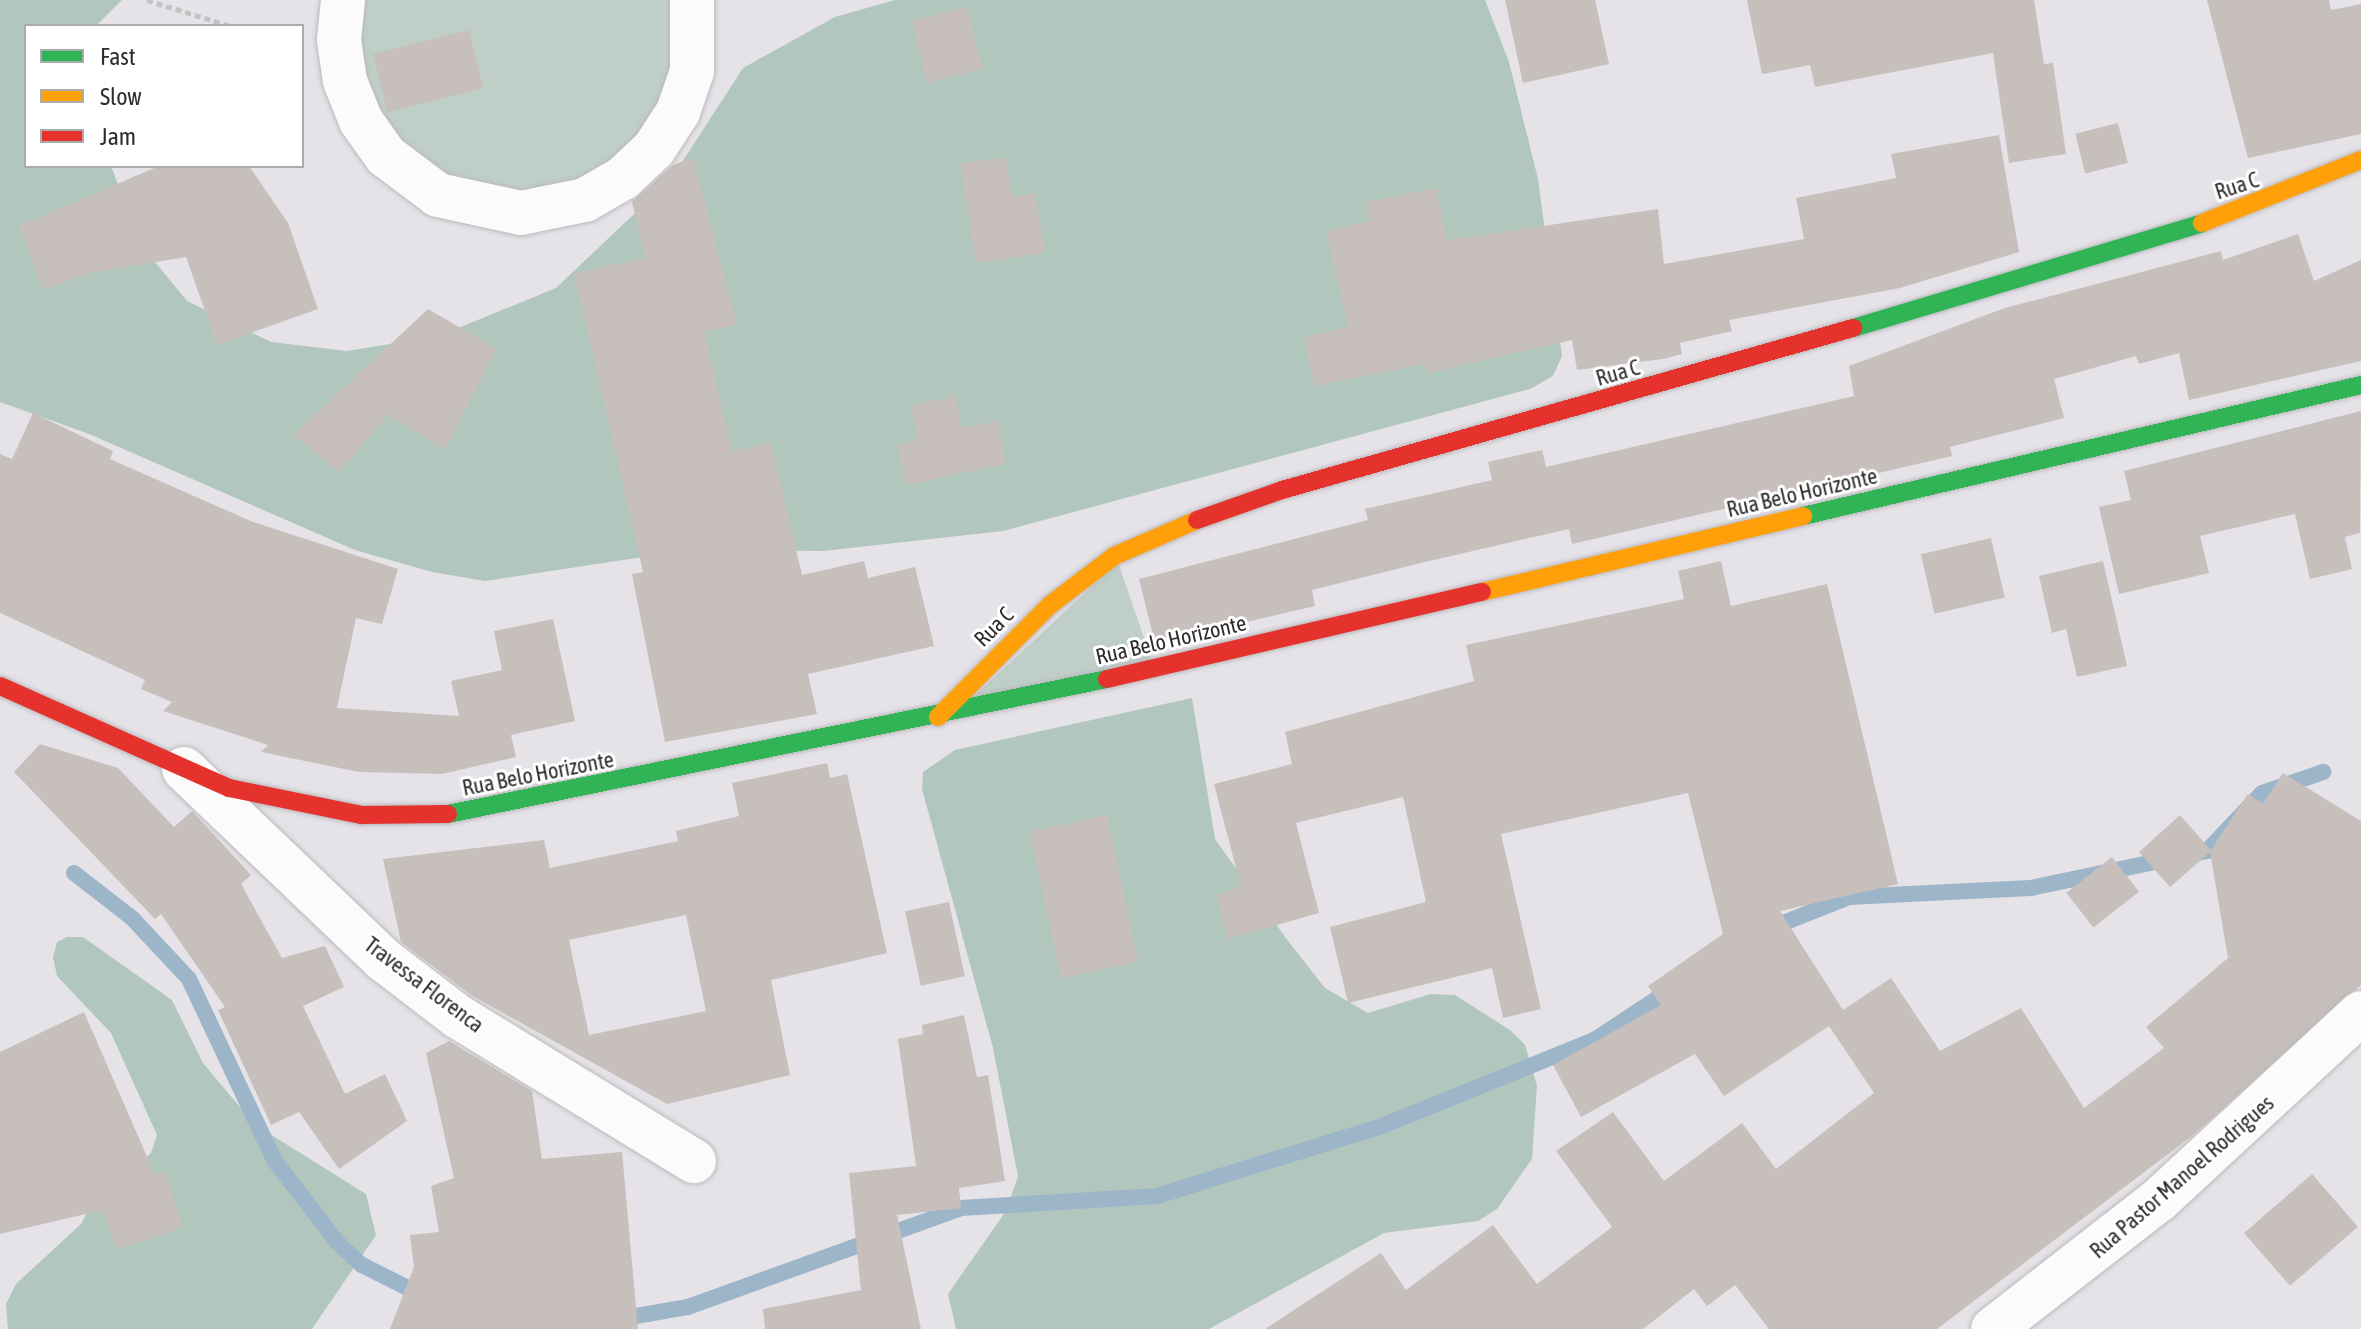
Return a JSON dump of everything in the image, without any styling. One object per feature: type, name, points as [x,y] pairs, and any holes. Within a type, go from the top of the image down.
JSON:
[{"type":"street","points":[[343,0],[339,40],[345,81],[379,148],[438,195],[521,213],[585,200],[623,178],[654,149],[678,112],[692,71],[692,0]]},
{"type":"street","name":"Rua C","points":[[938,717],[1050,605],[1114,556],[1162,533],[1282,490],[1625,397],[2257,206],[2361,160]]},
{"type":"street","name":"Rua Belo Horizonte","points":[[0,686],[184,769],[313,809],[463,814],[938,717],[2361,385]]},
{"type":"street","name":"Travessa Florenca","points":[[184,769],[394,967],[457,1016],[694,1161]]},
{"type":"street","name":"Rua Pastor Manoel Rodrigues","points":[[1993,1329],[2159,1200],[2361,1013]]},
{"type":"path","points":[[147,0],[225,24]]},
{"type":"shaded area","points":[[345,0],[689,0],[678,107],[554,207],[393,160],[342,24]]},
{"type":"shaded area","points":[[1118,562],[1154,667],[958,711]]},
{"type":"green space","points":[[0,0],[122,0],[98,24],[24,24],[24,168],[112,168],[141,245],[187,301],[271,342],[347,351],[439,336],[556,288],[671,179],[743,68],[835,17],[895,0],[1485,0],[1509,62],[1538,179],[1562,356],[1553,376],[1530,389],[1003,531],[823,551],[689,550],[485,581],[432,572],[355,550],[89,434],[0,402]]},
{"type":"green space","points":[[1192,698],[1215,839],[1288,941],[1325,988],[1368,1013],[1431,994],[1455,995],[1510,1030],[1525,1045],[1537,1086],[1532,1159],[1497,1209],[1478,1221],[1384,1233],[1209,1329],[956,1329],[948,1294],[1006,1211],[1018,1176],[993,1048],[922,789],[923,772],[955,750]]},
{"type":"green space","points":[[67,937],[83,937],[172,1000],[203,1063],[254,1124],[366,1194],[376,1235],[312,1329],[8,1329],[6,1304],[16,1284],[81,1224],[91,1205],[151,1153],[157,1135],[111,1033],[57,976],[53,957],[57,942]]},
{"type":"building","points":[[1505,0],[1595,0],[1609,64],[1523,83]]},
{"type":"building","points":[[1747,0],[2034,0],[2044,64],[2053,63],[2066,154],[2009,163],[1993,53],[1815,87],[1810,65],[1762,74]]},
{"type":"building","points":[[2207,0],[2329,0],[2331,10],[2361,4],[2361,134],[2248,158]]},
{"type":"building","points":[[967,7],[982,69],[927,83],[912,21]]},
{"type":"building","points":[[469,30],[484,88],[387,112],[373,54]]},
{"type":"building","points":[[2118,123],[2128,163],[2085,173],[2075,134]]},
{"type":"building","points":[[1999,135],[2019,252],[1900,288],[1729,320],[1732,331],[1680,343],[1682,354],[1663,359],[1577,370],[1572,340],[1428,373],[1425,364],[1314,386],[1304,337],[1348,327],[1326,231],[1369,221],[1365,202],[1436,188],[1447,240],[1658,209],[1664,264],[1804,239],[1796,198],[1896,178],[1891,154]]},
{"type":"building","points":[[1006,157],[1012,197],[1035,193],[1045,253],[976,263],[960,164]]},
{"type":"building","points":[[693,158],[737,325],[704,331],[732,451],[771,442],[802,575],[864,561],[868,578],[915,567],[934,646],[808,674],[817,714],[665,742],[632,574],[643,572],[574,273],[645,258],[632,202],[673,165]]},
{"type":"building","points":[[154,168],[250,168],[288,223],[318,309],[217,345],[186,257],[90,273],[43,290],[19,226]]},
{"type":"building","points":[[2298,234],[2314,281],[2361,260],[2361,361],[2189,400],[2179,353],[2139,364],[2136,356],[2054,379],[2064,418],[1950,447],[1952,456],[1572,544],[1569,529],[1425,562],[1312,590],[1315,606],[1155,643],[1139,579],[1368,520],[1365,509],[1492,480],[1488,462],[1542,450],[1546,467],[1854,396],[1849,366],[2005,308],[2221,251],[2223,260]]},
{"type":"building","points":[[428,309],[497,349],[445,449],[387,415],[340,472],[293,435]]},
{"type":"building","points":[[955,396],[962,428],[997,421],[1006,464],[906,485],[897,445],[918,440],[911,405]]},
{"type":"building","points":[[2361,411],[2360,533],[2345,537],[2352,569],[2310,579],[2295,514],[2200,536],[2209,573],[2119,594],[2099,507],[2131,500],[2124,471]]},
{"type":"building","points":[[33,413],[113,451],[110,459],[253,522],[398,569],[382,624],[356,618],[337,708],[459,716],[451,681],[502,670],[494,631],[553,619],[575,721],[511,735],[516,757],[442,774],[359,772],[261,752],[268,745],[163,711],[172,702],[141,689],[145,680],[0,613],[0,454],[12,459]]},
{"type":"building","points":[[1991,538],[2005,597],[1935,614],[1921,554]]},
{"type":"building","points":[[1721,561],[1731,606],[1827,584],[1898,884],[1780,911],[1843,1010],[1891,978],[1940,1051],[2021,1008],[2084,1108],[2164,1048],[2146,1027],[2228,958],[2210,852],[2170,887],[2139,852],[2180,815],[2211,850],[2248,794],[2263,804],[2283,773],[2361,821],[2361,985],[2192,1136],[1937,1329],[1769,1329],[1735,1285],[1707,1306],[1694,1289],[1643,1329],[1265,1329],[1381,1253],[1406,1290],[1493,1225],[1537,1284],[1612,1227],[1556,1151],[1613,1112],[1664,1181],[1742,1123],[1776,1169],[1874,1093],[1829,1026],[1724,1096],[1695,1054],[1581,1117],[1553,1065],[1661,1005],[1648,986],[1723,934],[1688,793],[1501,834],[1541,1009],[1503,1018],[1492,968],[1348,1003],[1330,927],[1426,902],[1403,797],[1296,823],[1319,913],[1228,939],[1216,895],[1241,887],[1214,784],[1292,764],[1285,732],[1474,681],[1466,645],[1684,599],[1678,571]]},
{"type":"building","points":[[2103,561],[2127,666],[2077,677],[2066,629],[2052,633],[2039,576]]},
{"type":"building","points":[[40,744],[118,768],[174,827],[192,811],[251,875],[241,884],[282,958],[325,946],[344,987],[303,1006],[345,1094],[385,1074],[407,1121],[339,1169],[299,1112],[271,1125],[218,1010],[225,1007],[161,914],[155,919],[14,772]]},
{"type":"building","points":[[827,763],[830,778],[847,774],[887,953],[771,980],[790,1075],[667,1104],[471,995],[401,942],[383,859],[544,840],[550,868],[678,841],[676,831],[739,816],[732,783]],"holes":[[[686,915],[706,1011],[589,1035],[569,940]]]},
{"type":"building","points":[[1107,815],[1138,962],[1061,978],[1030,831]]},
{"type":"building","points":[[2112,857],[2139,892],[2093,927],[2066,893]]},
{"type":"building","points":[[949,902],[965,976],[921,986],[905,911]]},
{"type":"building","points":[[84,1012],[155,1175],[165,1172],[183,1227],[116,1250],[103,1210],[0,1234],[0,1052]]},
{"type":"building","points":[[964,1015],[977,1077],[988,1075],[1005,1181],[959,1188],[961,1208],[897,1215],[921,1329],[765,1329],[763,1309],[861,1290],[849,1173],[916,1166],[898,1039],[923,1034],[922,1025]]},
{"type":"building","points":[[449,1041],[532,1091],[542,1159],[622,1152],[638,1329],[390,1329],[414,1267],[410,1235],[439,1232],[431,1186],[454,1178],[426,1053]]},
{"type":"building","points":[[2312,1174],[2358,1227],[2290,1286],[2244,1233]]},
{"type":"waterway","points":[[1768,929],[1849,897],[2031,888],[2207,851],[2262,793],[2323,772]]},
{"type":"waterway","points":[[74,873],[132,918],[189,979],[274,1160],[338,1243],[362,1265],[426,1297]]},
{"type":"waterway","points":[[619,1319],[688,1307],[961,1208],[1157,1196],[1382,1126],[1596,1039],[1673,988]]},
{"type":"traffic: fast","points":[[1853,328],[2202,223]]},
{"type":"traffic: fast","points":[[1803,516],[2361,385]]},
{"type":"traffic: fast","points":[[448,814],[1107,679]]},
{"type":"traffic: slow","points":[[2202,223],[2361,160]]},
{"type":"traffic: slow","points":[[1482,592],[1803,516]]},
{"type":"traffic: slow","points":[[938,717],[1050,605],[1114,556],[1197,520]]},
{"type":"traffic: jam","points":[[1197,520],[1282,490],[1853,328]]},
{"type":"traffic: jam","points":[[1107,679],[1482,592]]},
{"type":"traffic: jam","points":[[0,686],[229,788],[362,815],[448,814]]}]
